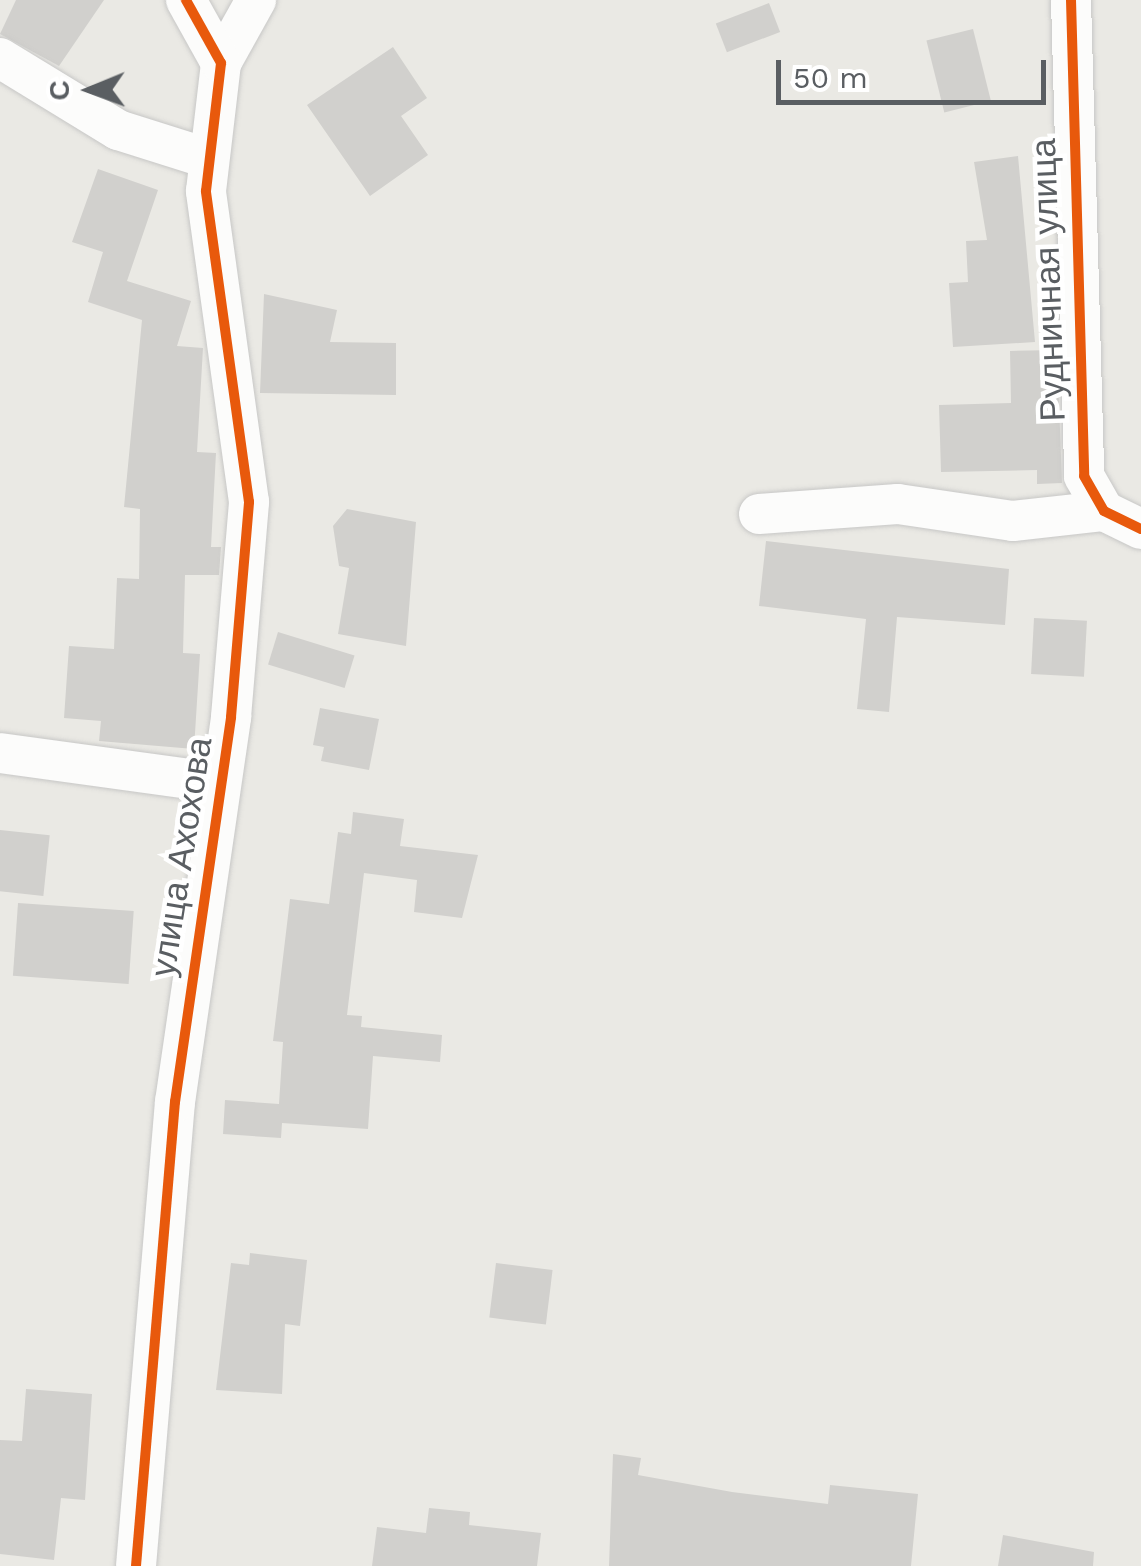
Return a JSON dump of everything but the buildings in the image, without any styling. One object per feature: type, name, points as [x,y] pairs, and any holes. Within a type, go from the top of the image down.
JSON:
[{"type":"street","points":[[186,0],[221,63]]},
{"type":"street","points":[[221,63],[256,0]]},
{"type":"street","name":"Рудничная улица","points":[[1071,0],[1080,422],[1084,476],[1104,511]]},
{"type":"street","points":[[0,58],[118,130],[207,158]]},
{"type":"street","name":"улица Ахохова","points":[[136,1566],[182,1042],[220,783],[248,466],[213,261],[207,158],[221,63]]},
{"type":"street","points":[[760,514],[898,504],[1012,522],[1104,511],[1141,528]]},
{"type":"street","points":[[0,753],[220,783]]},
{"type":"cycle path","points":[[136,1566],[175,1102],[231,717],[249,502],[206,191],[221,63],[186,0]]},
{"type":"cycle path","points":[[1071,0],[1084,476],[1104,511],[1141,529]]}]
